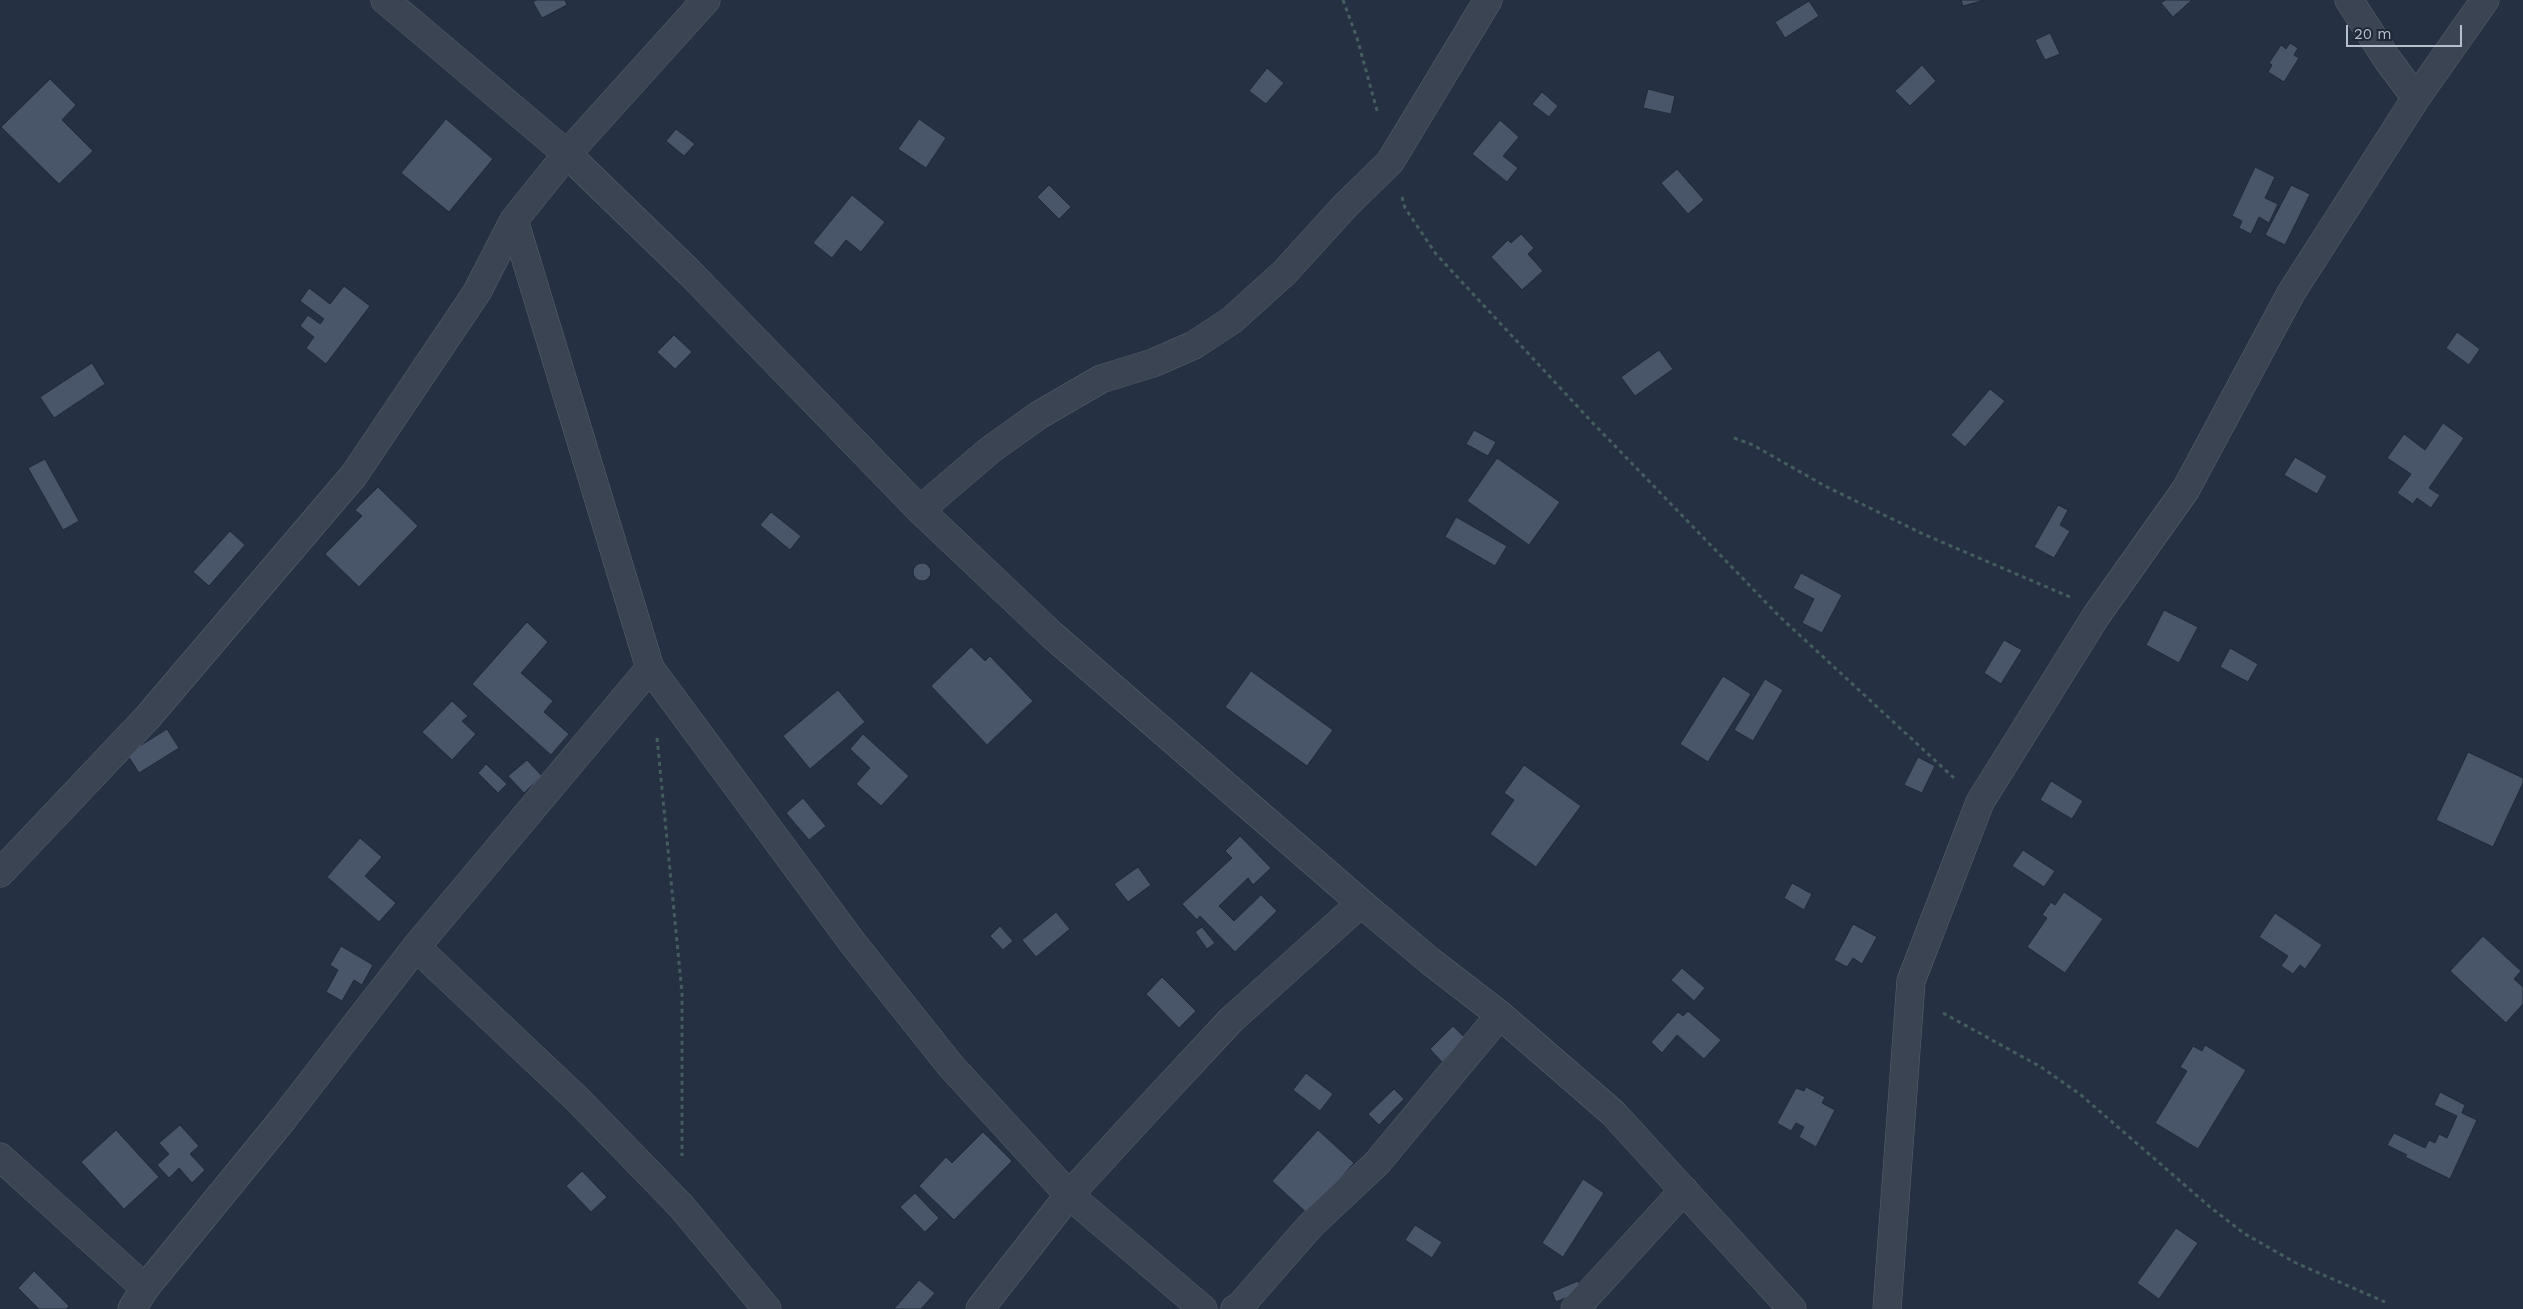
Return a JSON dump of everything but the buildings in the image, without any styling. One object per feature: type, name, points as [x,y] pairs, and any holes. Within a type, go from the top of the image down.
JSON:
[{"type":"street","points":[[385,0],[567,154],[690,273],[920,510],[1052,635],[1361,903],[1430,961],[1500,1015],[1613,1113],[1792,1309]]},
{"type":"street","points":[[0,874],[147,718],[354,475],[477,292],[514,220],[567,154],[706,0]]},
{"type":"street","points":[[920,510],[990,450],[1039,415],[1100,379],[1153,363],[1194,344],[1232,320],[1286,272],[1346,206],[1390,162],[1488,0]]},
{"type":"street","points":[[2349,0],[2387,59],[2416,98]]},
{"type":"street","points":[[1887,1309],[1911,981],[1980,802],[2096,616],[2186,488],[2291,293],[2416,98],[2485,0]]},
{"type":"street","points":[[514,220],[650,668],[852,942],[950,1065],[1069,1195],[1203,1309]]},
{"type":"street","points":[[0,1157],[139,1299],[416,947],[650,668]]},
{"type":"street","points":[[980,1309],[1069,1195],[1231,1020],[1361,903]]},
{"type":"street","points":[[416,947],[578,1100],[681,1206],[767,1309]]},
{"type":"street","points":[[1235,1309],[1240,1306],[1311,1225],[1377,1163],[1500,1015]]},
{"type":"street","points":[[1575,1309],[1684,1190]]},
{"type":"path","points":[[1343,0],[1357,38],[1390,162],[1405,208],[1436,254],[1590,420],[1780,617],[1980,802]]},
{"type":"path","points":[[1734,438],[1761,449],[1825,486],[1938,542],[2061,592],[2080,603],[2096,616]]},
{"type":"path","points":[[657,736],[682,993],[681,1206]]},
{"type":"path","points":[[1910,999],[1942,1012],[1997,1040],[2041,1067],[2081,1095],[2204,1202],[2246,1234],[2296,1263],[2385,1302]]}]
